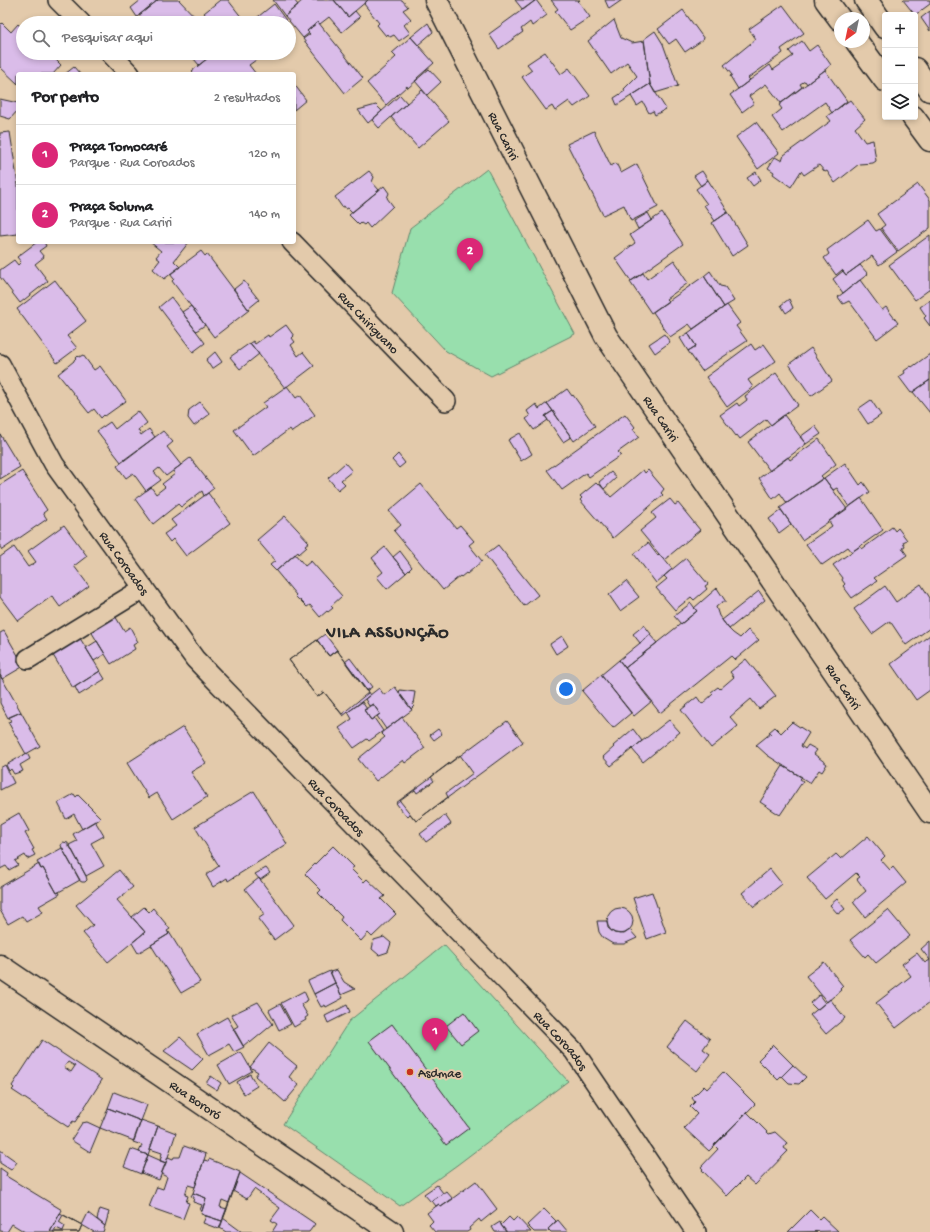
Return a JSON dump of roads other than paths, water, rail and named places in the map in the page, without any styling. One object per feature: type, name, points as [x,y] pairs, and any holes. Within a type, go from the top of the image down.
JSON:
[{"type":"street","points":[[58,0],[74,16]]},
{"type":"street","name":"Rua Cariri","points":[[436,0],[606,336],[930,812]]},
{"type":"street","points":[[826,0],[835,12]]},
{"type":"street","points":[[866,0],[882,23]]},
{"type":"street","points":[[861,48],[882,76]]},
{"type":"street","points":[[117,60],[128,72]]},
{"type":"street","points":[[918,73],[930,90]]},
{"type":"street","points":[[915,120],[930,140]]},
{"type":"street","name":"Rua Chiriguano","points":[[294,244],[446,401]]},
{"type":"street","name":"Rua Coroados","points":[[0,364],[54,464],[195,659],[574,1051],[696,1232]]},
{"type":"street","points":[[28,659],[144,588]]},
{"type":"street","name":"Rua Bororó","points":[[0,966],[392,1232]]},
{"type":"place","name":"Praça Soluma","points":[[470,271]]},
{"type":"place","name":"Praça Tomocaré","points":[[435,1051]]},
{"type":"place","name":"Asdmae","points":[[410,1072]]},
{"type":"district","name":"VILA ASSUNÇÃO","points":[[388,631]]}]
